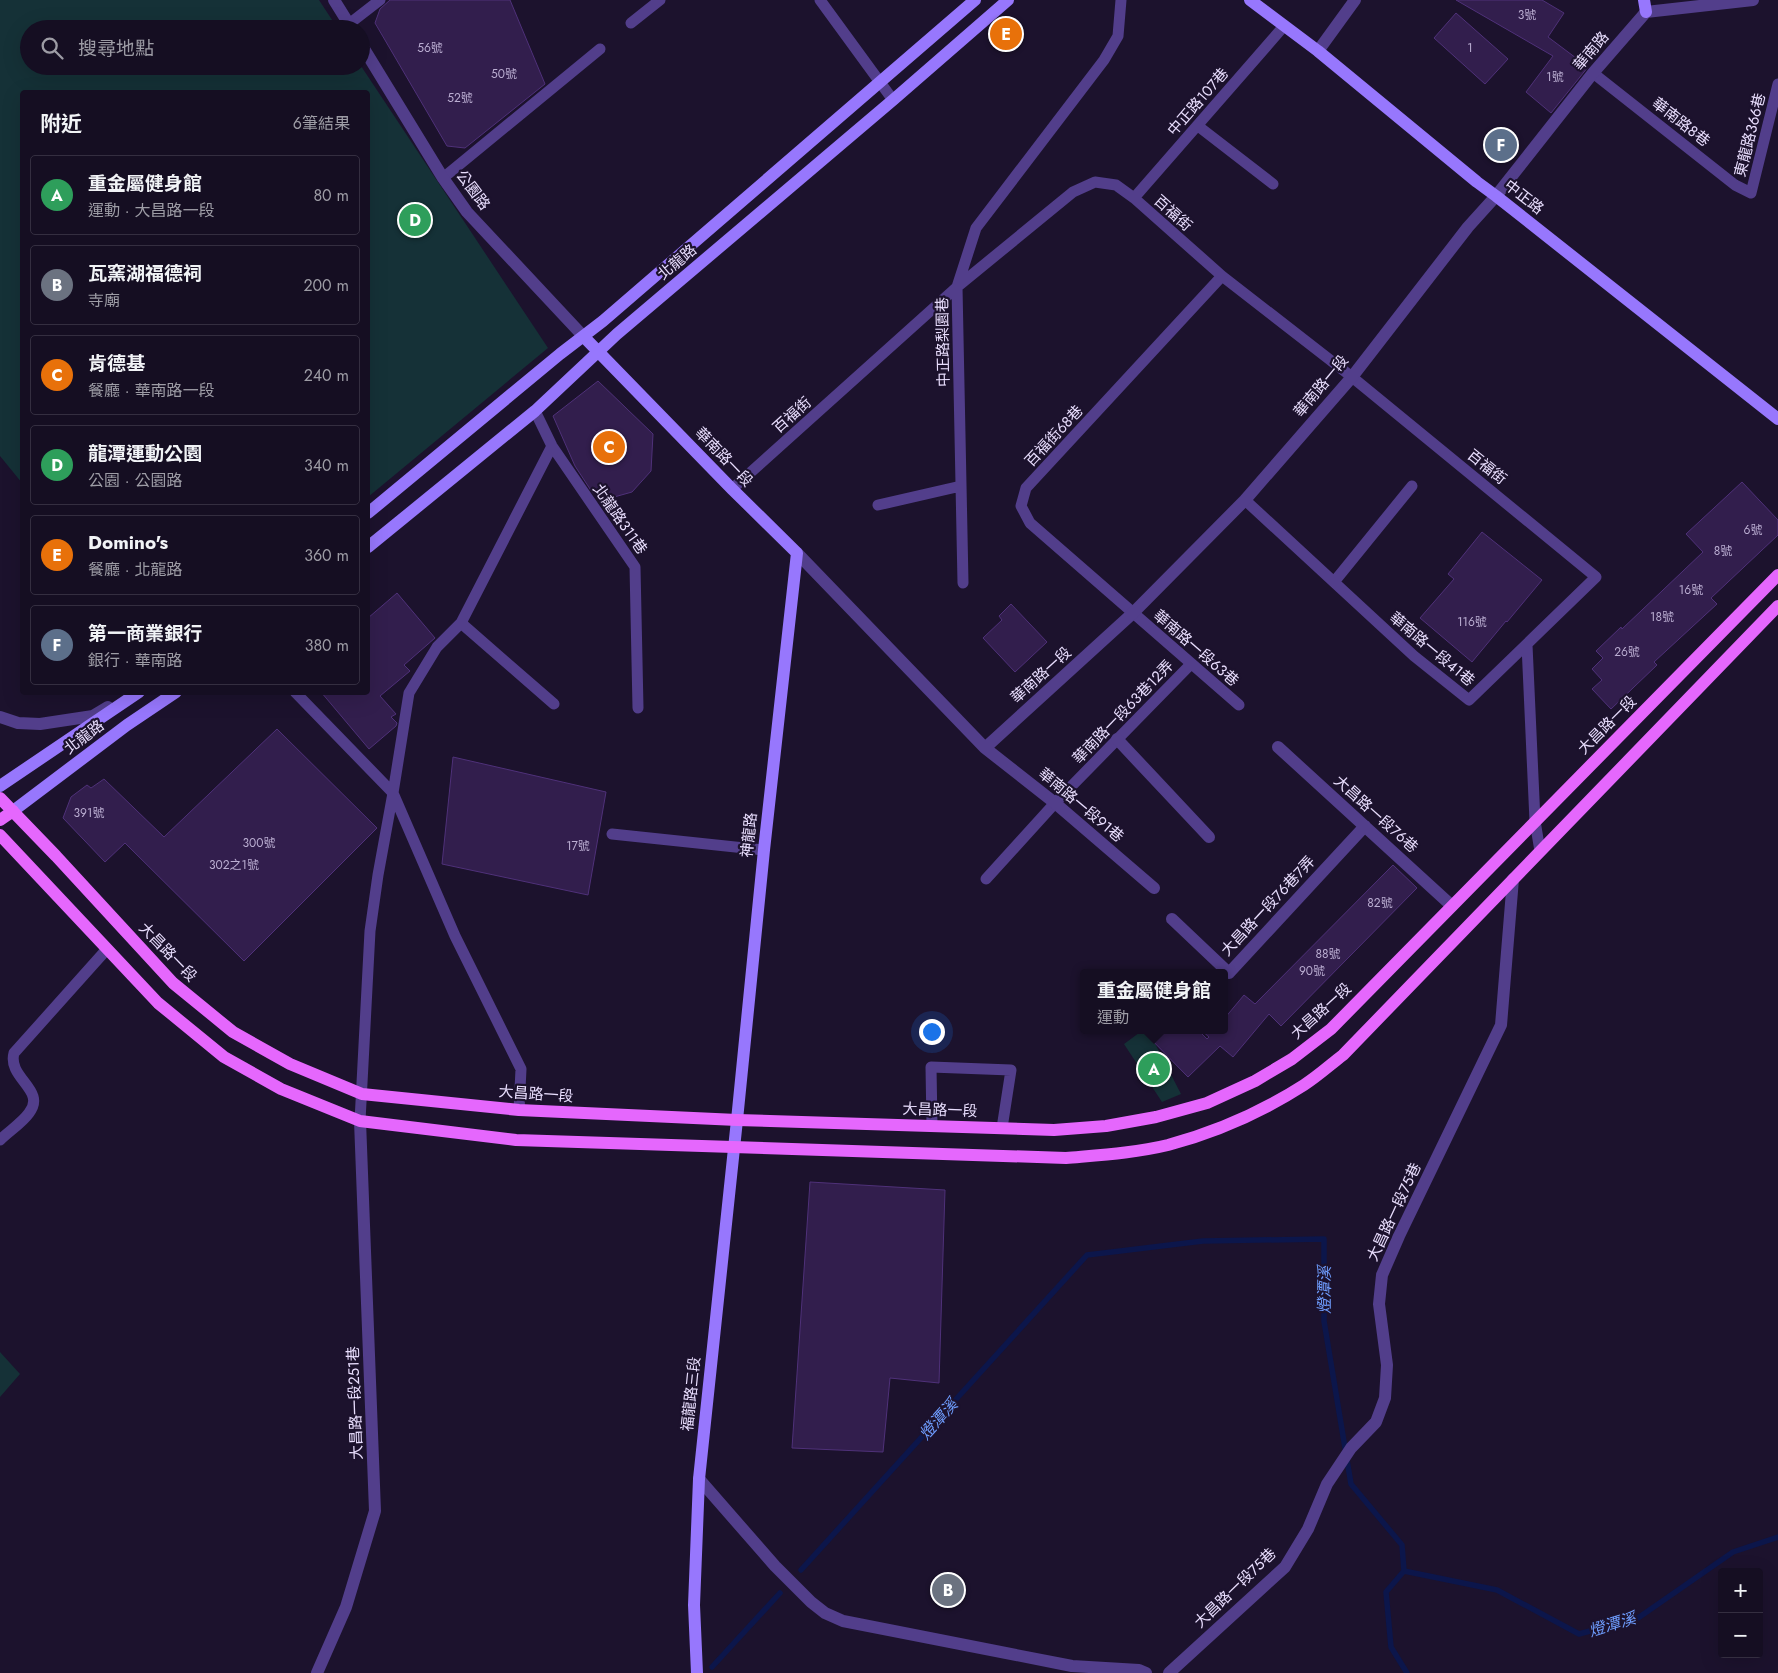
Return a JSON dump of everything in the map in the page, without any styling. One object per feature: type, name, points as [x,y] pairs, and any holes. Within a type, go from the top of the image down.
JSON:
[{"type":"main road","name":"北龍路","points":[[370,511],[560,354],[584,337],[975,0]]},
{"type":"main road","name":"北龍路","points":[[370,546],[535,411],[625,328],[1008,0]]},
{"type":"main road","name":"中正路","points":[[1250,0],[1318,51],[1477,182],[1778,419]]},
{"type":"main road","name":"華南路一段","points":[[584,337],[797,553]]},
{"type":"main road","name":"神龍路","points":[[737,1120],[764,850],[797,553]]},
{"type":"main road","name":"大昌路一段","points":[[0,798],[56,856],[173,984],[233,1032],[290,1064],[362,1094],[519,1110],[737,1120],[1054,1130],[1106,1126],[1156,1117],[1207,1103],[1255,1081],[1292,1059],[1330,1029],[1778,575]]},
{"type":"main road","points":[[0,836],[158,1004],[224,1057],[281,1089],[360,1121],[516,1140],[1066,1158],[1120,1154],[1168,1145],[1223,1128],[1267,1107],[1306,1084],[1343,1054],[1778,606]]},
{"type":"main road","name":"北龍路","points":[[0,786],[134,695]]},
{"type":"main road","name":"北龍路","points":[[13,811],[127,725],[172,695]]},
{"type":"main road","points":[[0,820],[13,811]]},
{"type":"main road","name":"福龍路三段","points":[[697,1673],[694,1605],[699,1479],[737,1120]]},
{"type":"street","points":[[334,0],[346,20]]},
{"type":"street","points":[[1318,51],[1354,0]]},
{"type":"street","name":"華南路","points":[[1496,196],[1645,6],[1753,0]]},
{"type":"street","name":"公園路","points":[[370,59],[443,178],[467,212],[584,337]]},
{"type":"street","name":"華南路一段","points":[[797,553],[985,748],[1133,613],[1245,500],[1352,377],[1468,227],[1496,196]]},
{"type":"street","points":[[0,718],[18,723],[40,724],[93,716],[129,695]]},
{"type":"street","points":[[1117,740],[1209,837]]},
{"type":"street","name":"大昌路一段76巷","points":[[1278,747],[1452,906]]},
{"type":"street","name":"華南路一段91巷","points":[[985,748],[1055,803],[1154,888]]},
{"type":"street","name":"大昌路一段76巷7弄","points":[[1228,972],[1365,826]]},
{"type":"street","name":"大昌路一段75巷","points":[[1168,1673],[1284,1567],[1308,1529],[1327,1484],[1351,1448],[1376,1422],[1385,1398],[1387,1365],[1379,1304],[1382,1275],[1501,1025],[1513,879]]},
{"type":"street","name":"大昌路一段76巷7弄","points":[[1172,919],[1225,969]]},
{"type":"street","name":"大昌路一段251巷","points":[[317,1673],[346,1607],[375,1511],[360,1121]]},
{"type":"street","points":[[699,1479],[775,1566],[825,1613],[843,1621],[1072,1666],[1139,1670],[1146,1673]]},
{"type":"lane","points":[[357,20],[380,0]]},
{"type":"lane","points":[[631,23],[660,0]]},
{"type":"lane","points":[[820,0],[893,100]]},
{"type":"lane","name":"中正路梨園巷","points":[[963,583],[957,287],[976,228],[1104,60],[1118,36],[1121,0]]},
{"type":"lane","name":"中正路107巷","points":[[1134,198],[1284,26]]},
{"type":"lane","points":[[443,178],[600,49]]},
{"type":"lane","name":"華南路8巷","points":[[1593,73],[1736,185],[1751,193]]},
{"type":"lane","name":"東龍路366巷","points":[[1751,193],[1778,84]]},
{"type":"lane","points":[[1198,126],[1273,184]]},
{"type":"lane","name":"百福街","points":[[732,489],[957,287],[1073,192],[1095,182],[1116,185],[1134,198],[1222,276],[1352,377],[1596,577]]},
{"type":"lane","name":"百福街68巷","points":[[1133,613],[1030,523],[1021,506],[1026,488],[1222,276]]},
{"type":"lane","name":"北龍路311巷","points":[[535,411],[552,446],[635,567],[638,708]]},
{"type":"lane","points":[[360,1121],[370,931],[409,693],[437,648],[461,623],[552,446]]},
{"type":"lane","points":[[878,505],[961,486]]},
{"type":"lane","points":[[1334,582],[1412,486]]},
{"type":"lane","name":"華南路一段41巷","points":[[1245,500],[1414,656],[1469,700],[1596,577]]},
{"type":"lane","name":"華南路一段63巷","points":[[1133,613],[1239,706]]},
{"type":"lane","points":[[461,623],[554,704]]},
{"type":"lane","points":[[1527,645],[1535,821],[1540,851]]},
{"type":"lane","name":"華南路一段63巷12弄","points":[[986,879],[1055,803],[1191,664]]},
{"type":"lane","points":[[298,695],[393,793],[455,936],[520,1069],[519,1110]]},
{"type":"lane","points":[[612,834],[764,850]]},
{"type":"lane","points":[[0,1140],[30,1112],[33,1103],[29,1086],[15,1070],[12,1060],[14,1053],[107,949]]},
{"type":"lane","points":[[932,1126],[931,1067],[1011,1070],[1002,1128]]},
{"type":"green space","points":[[0,0],[319,0],[332,20],[20,20],[20,75],[367,75],[548,348],[370,495],[370,90],[20,90],[20,481],[0,456]]},
{"type":"green space","points":[[1138,1034],[1150,1034],[1181,1094],[1162,1102],[1124,1044]]},
{"type":"green space","points":[[0,1352],[20,1374],[0,1397]]},
{"type":"building","points":[[390,0],[510,0],[545,84],[465,148],[447,146],[375,23],[380,9]]},
{"type":"building","points":[[1456,0],[1542,0],[1564,13],[1548,37],[1588,67],[1551,113],[1526,92],[1553,56]]},
{"type":"building","points":[[1456,13],[1508,59],[1485,84],[1434,38]]},
{"type":"building","points":[[598,381],[653,434],[651,471],[632,492],[607,499],[592,492],[575,466],[553,416]]},
{"type":"building","points":[[1742,482],[1778,520],[1778,535],[1711,598],[1717,604],[1654,662],[1657,665],[1611,709],[1592,689],[1602,680],[1592,669],[1603,658],[1596,651],[1621,627],[1622,629],[1703,552],[1686,534]]},
{"type":"building","points":[[1482,532],[1542,580],[1472,662],[1420,618],[1454,579],[1448,574]]},
{"type":"building","points":[[397,593],[435,638],[404,665],[410,671],[380,696],[396,714],[391,717],[397,723],[396,726],[369,749],[324,695],[370,695],[370,616]]},
{"type":"building","points":[[1011,604],[1047,642],[1015,672],[983,638],[1002,620],[999,616]]},
{"type":"building","points":[[277,729],[377,828],[244,961],[125,843],[105,862],[63,818],[71,797],[87,785],[91,788],[104,779],[164,837]]},
{"type":"building","points":[[453,757],[606,792],[588,895],[442,864]]},
{"type":"building","points":[[1393,865],[1417,888],[1281,1026],[1269,1014],[1233,1057],[1220,1046],[1188,1077],[1146,1034],[1202,1034],[1207,1039],[1209,1037],[1206,1034],[1228,1034],[1228,1014],[1244,995],[1255,1004]]},
{"type":"building","points":[[810,1182],[945,1190],[939,1383],[890,1378],[883,1452],[792,1448]]},
{"type":"building","points":[[954,1579],[957,1600],[942,1602],[938,1581]]},
{"type":"waterway","name":"燈潭溪","points":[[801,1570],[1087,1255],[1203,1241],[1324,1239],[1324,1321],[1351,1484],[1402,1545],[1404,1571],[1497,1590],[1579,1634],[1638,1618],[1733,1552],[1778,1537]]},
{"type":"waterway","points":[[1404,1571],[1386,1592],[1391,1647],[1407,1673]]},
{"type":"waterway","name":"燈潭溪","points":[[712,1667],[780,1593]]},
{"type":"place","name":"Domino's","points":[[1006,34]]},
{"type":"place","name":"第一商業銀行","points":[[1501,145]]},
{"type":"place","name":"龍潭運動公園","points":[[415,220]]},
{"type":"place","name":"肯德基","points":[[609,447]]},
{"type":"place","name":"重金屬健身館","points":[[1154,1069]]},
{"type":"place","name":"瓦窯湖福德祠","points":[[948,1590]]}]
